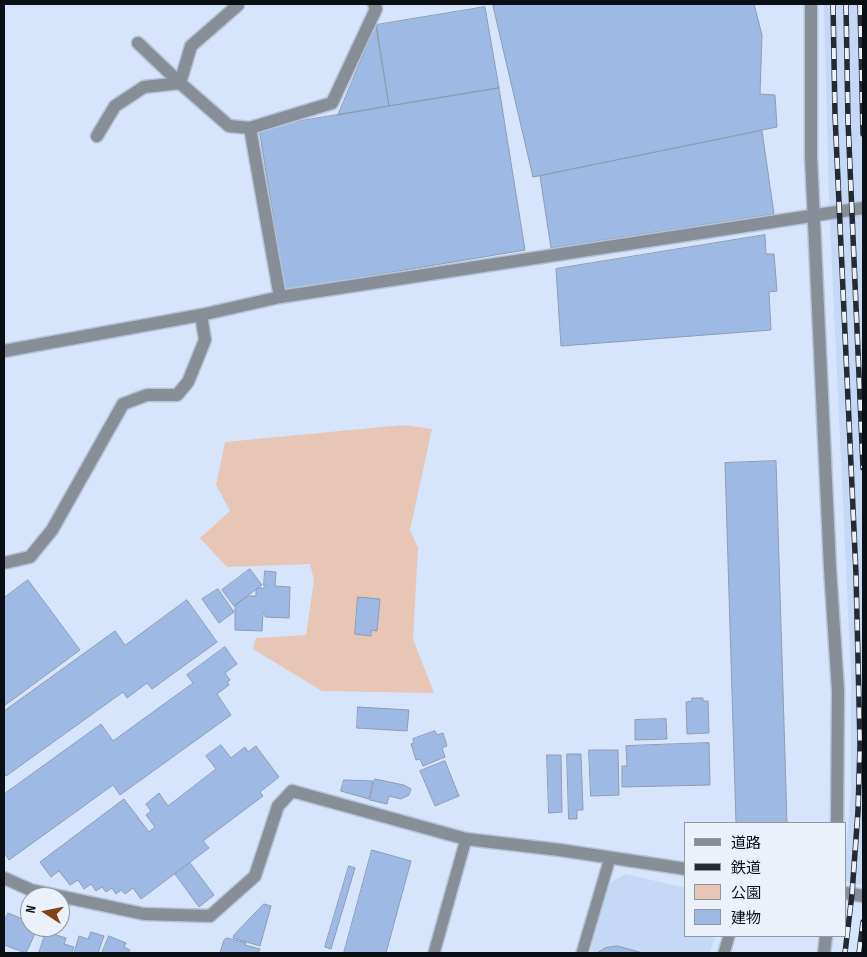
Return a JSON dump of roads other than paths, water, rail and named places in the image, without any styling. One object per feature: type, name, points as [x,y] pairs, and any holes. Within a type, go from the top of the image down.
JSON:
[{"type":"street","points":[[138,43],[180,83],[230,126],[250,128],[332,103],[376,9],[374,4]]},
{"type":"street","points":[[812,4],[810,97],[813,216],[838,692],[837,822]]},
{"type":"street","points":[[180,83],[191,46],[238,5]]},
{"type":"street","points":[[97,136],[115,106],[144,87],[180,83]]},
{"type":"street","points":[[250,128],[280,298]]},
{"type":"street","points":[[4,351],[201,315],[280,298],[863,208]]},
{"type":"street","points":[[4,562],[30,557],[52,530],[123,404],[147,395],[177,395],[188,382],[205,340],[201,315]]},
{"type":"street","points":[[4,878],[31,890],[144,914],[210,916],[255,876],[278,806],[292,791],[466,839],[684,869]]},
{"type":"street","points":[[847,893],[863,896]]},
{"type":"street","points":[[824,953],[826,937]]},
{"type":"lane","points":[[434,953],[466,839]]},
{"type":"lane","points":[[582,953],[610,858]]},
{"type":"lane","points":[[724,953],[729,937]]},
{"type":"railway","points":[[833,4],[835,115],[856,574],[860,745],[858,811],[847,936]]},
{"type":"railway","points":[[846,4],[848,121],[863,468]]},
{"type":"railway","points":[[860,4],[863,134]]},
{"type":"railway","points":[[859,953],[863,922]]},
{"type":"railway","points":[[845,953],[847,937]]}]
